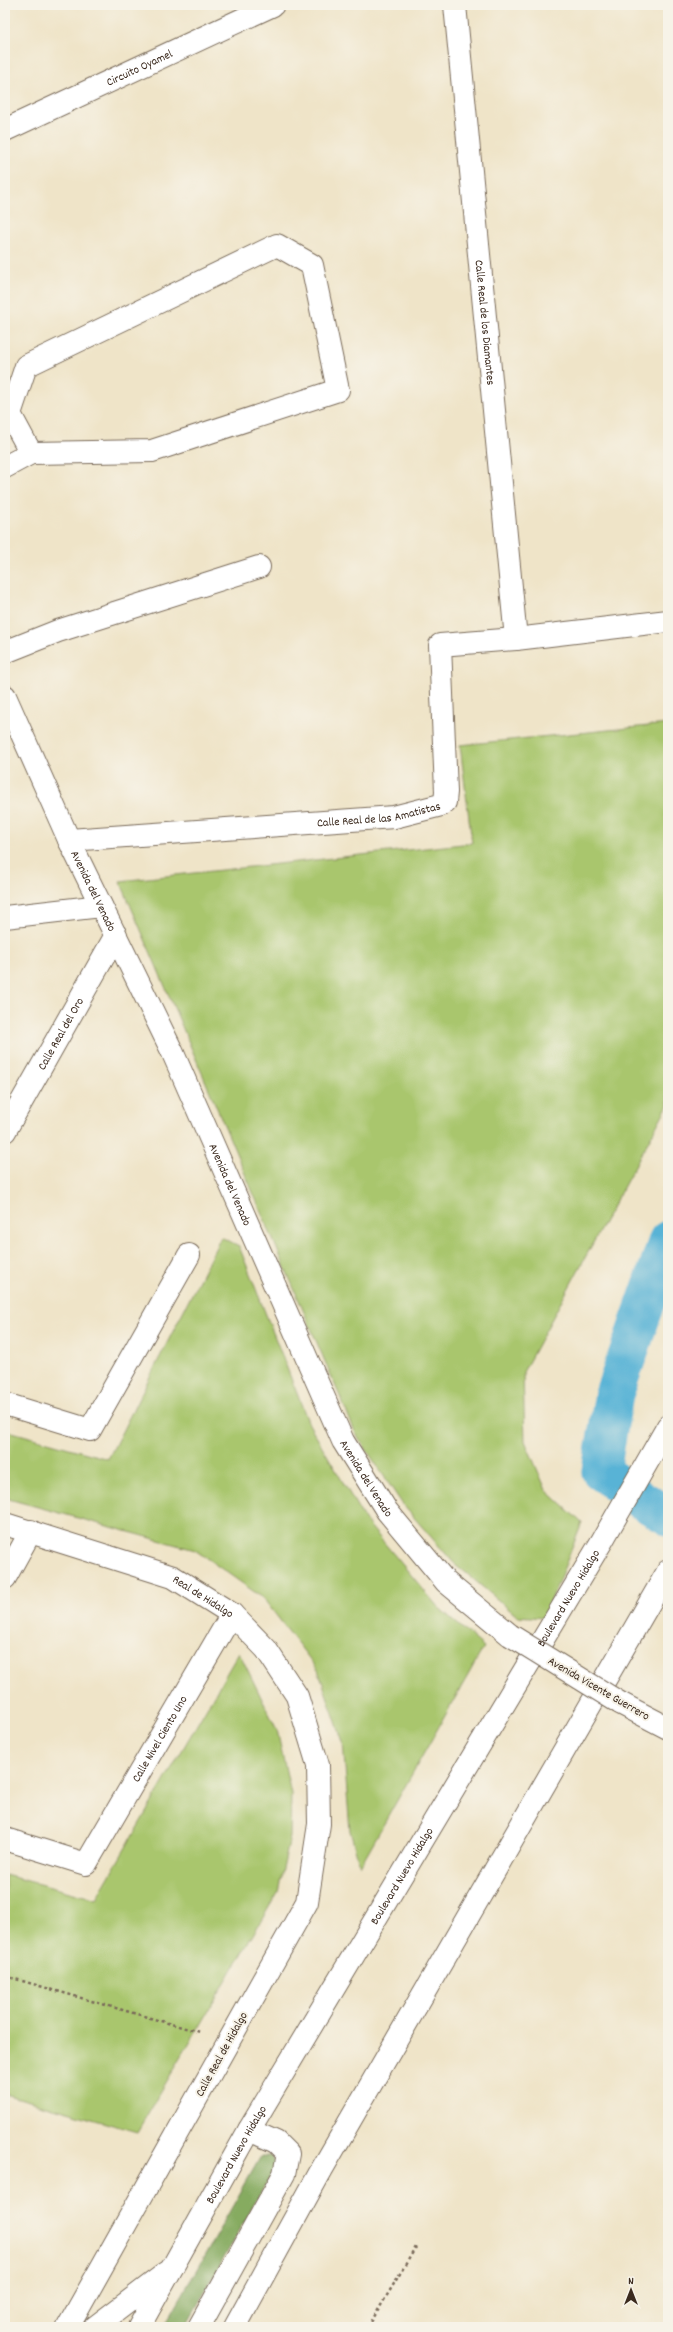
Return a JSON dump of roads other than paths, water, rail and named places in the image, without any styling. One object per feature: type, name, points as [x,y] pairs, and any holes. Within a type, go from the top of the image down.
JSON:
[{"type":"street","name":"Circuito Oyamel","points":[[5,130],[273,5]]},
{"type":"street","name":"Calle Real de los Diamantes","points":[[455,5],[516,639]]},
{"type":"street","points":[[5,467],[31,453],[152,451],[338,390],[312,265],[277,245],[26,366],[8,415],[31,453]]},
{"type":"street","points":[[5,652],[58,630],[259,567]]},
{"type":"street","name":"Calle Real de las Amatistas","points":[[69,840],[394,817],[441,805],[445,802],[446,792],[440,645],[516,639],[668,621]]},
{"type":"street","name":"Avenida del Venado","points":[[5,696],[69,840],[172,1051],[343,1441],[387,1511],[446,1582],[510,1635]]},
{"type":"street","points":[[5,916],[101,906]]},
{"type":"street","name":"Calle Real del Oro","points":[[5,1131],[116,935]]},
{"type":"street","points":[[5,1404],[90,1430],[189,1255]]},
{"type":"street","name":"Boulevard Nuevo Hidalgo","points":[[139,2327],[249,2130],[602,1541],[668,1426]]},
{"type":"street","name":"Real de Hidalgo","points":[[5,1524],[32,1531],[173,1577],[232,1614],[266,1649],[297,1696],[318,1765]]},
{"type":"street","points":[[5,1578],[32,1531]]},
{"type":"street","points":[[235,2327],[322,2169],[665,1576]]},
{"type":"street","name":"Calle Nivel Ciento Uno","points":[[5,1839],[86,1864],[232,1614]]},
{"type":"street","name":"Avenida Vicente Guerrero","points":[[510,1635],[620,1703],[668,1728]]},
{"type":"street","name":"Calle Real de Hidalgo","points":[[68,2327],[307,1902],[319,1824],[318,1765]]},
{"type":"street","points":[[199,2327],[284,2174],[288,2154],[276,2142],[249,2130]]},
{"type":"street","points":[[95,2327],[173,2268]]},
{"type":"waterway","points":[[668,1240],[614,1394],[601,1471],[632,1494],[668,1516]]}]
